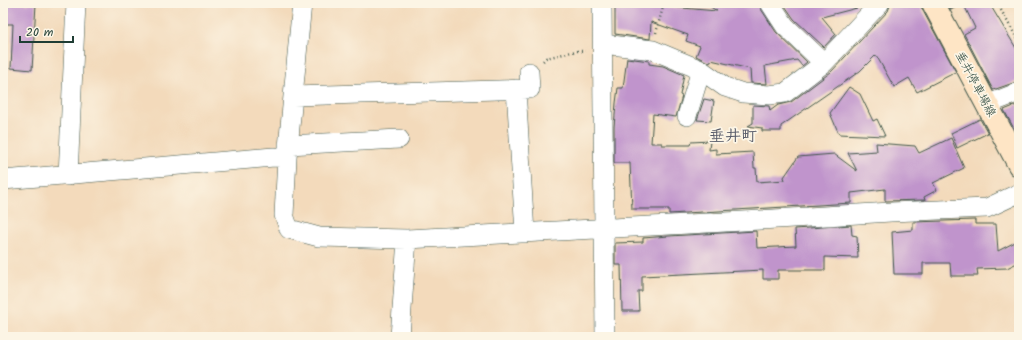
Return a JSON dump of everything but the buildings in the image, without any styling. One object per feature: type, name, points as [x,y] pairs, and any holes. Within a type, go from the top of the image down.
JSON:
[{"type":"main road","name":"垂井停車場線","points":[[933,3],[1019,165]]},
{"type":"street","points":[[68,176],[76,3]]},
{"type":"street","points":[[302,3],[287,152],[284,215],[289,229],[319,236],[407,239],[987,208],[1019,193]]},
{"type":"street","points":[[602,3],[605,337]]},
{"type":"street","points":[[770,3],[785,26],[824,63]]},
{"type":"street","points":[[603,47],[653,50],[701,70],[725,87],[743,93],[769,95],[785,93],[824,63],[880,3]]},
{"type":"street","points":[[687,116],[701,70]]},
{"type":"street","points":[[293,96],[530,89],[529,72]]},
{"type":"street","points":[[516,90],[525,233]]},
{"type":"street","points":[[986,105],[1019,92]]},
{"type":"street","points":[[3,180],[68,176],[274,157],[287,152],[398,139]]},
{"type":"street","points":[[400,337],[407,239]]},
{"type":"path","points":[[653,50],[656,31],[664,3]]},
{"type":"path","points":[[997,3],[1019,42]]},
{"type":"path","points":[[529,72],[546,58],[603,47]]},
{"type":"district","name":"垂井町","points":[[733,135]]}]
